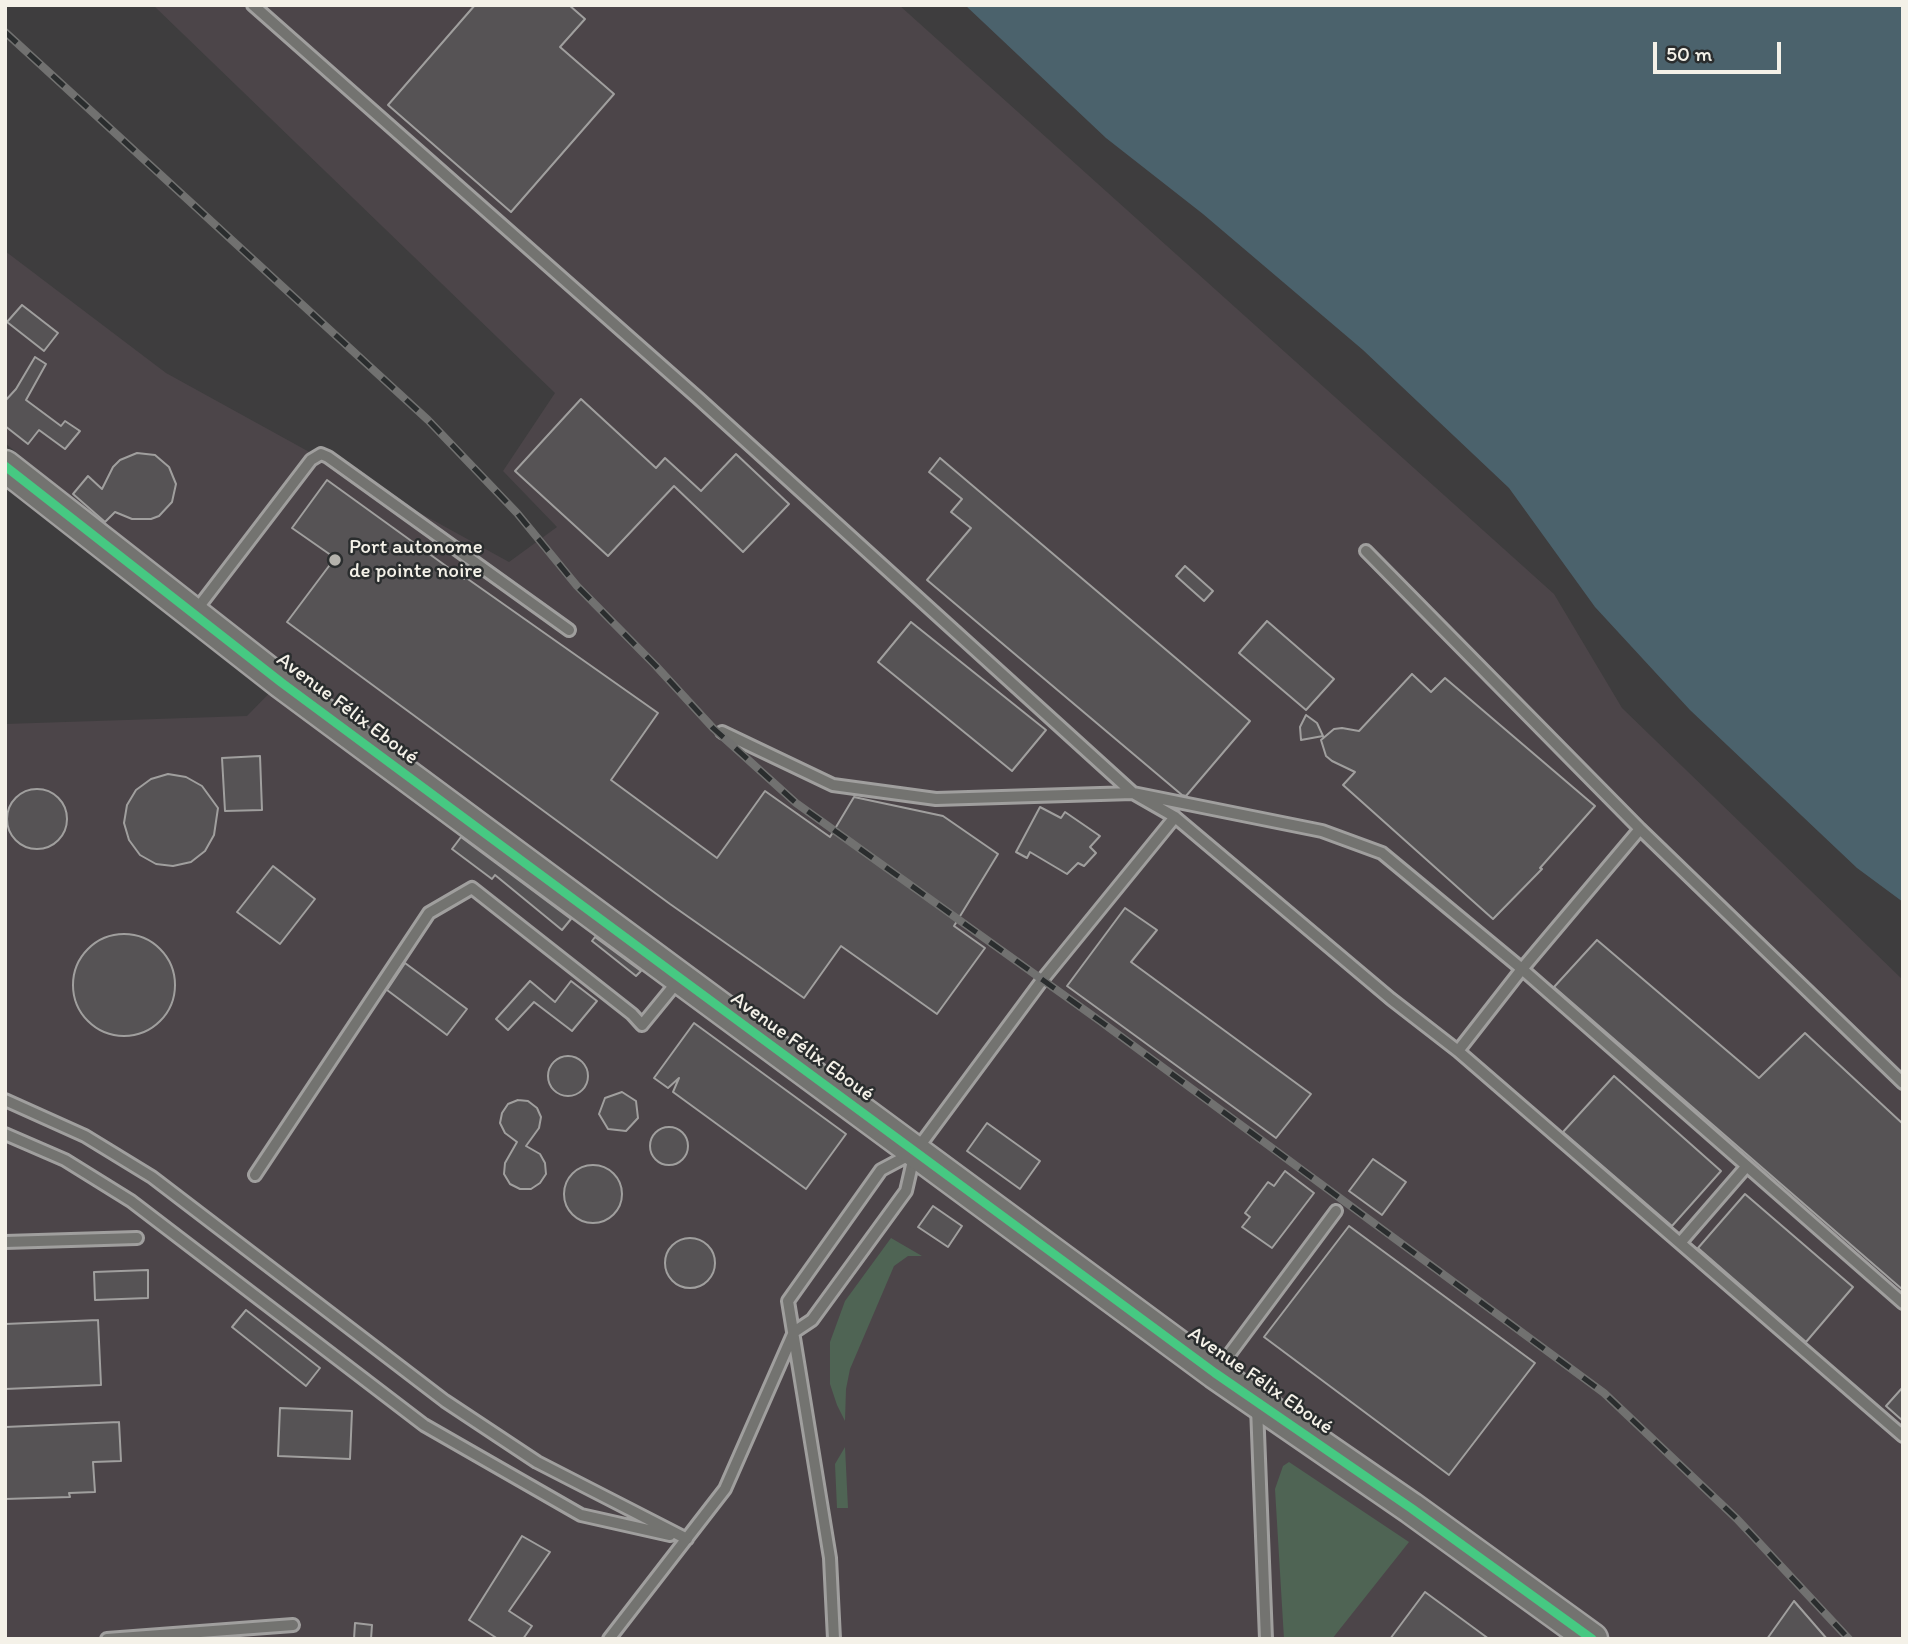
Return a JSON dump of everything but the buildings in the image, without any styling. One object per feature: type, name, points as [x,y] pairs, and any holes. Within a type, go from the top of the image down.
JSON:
[{"type":"street","name":"Avenue Félix Eboué","points":[[5,466],[192,615],[915,1152],[1215,1373],[1411,1508],[1591,1639]]},
{"type":"lane","points":[[253,5],[698,398],[1133,793],[1175,817],[1391,999],[1458,1051],[1903,1436]]},
{"type":"lane","points":[[192,615],[312,460],[321,454],[569,630]]},
{"type":"lane","points":[[1366,551],[1640,829],[1903,1083]]},
{"type":"lane","points":[[722,732],[833,785],[936,799],[1133,793],[1322,831],[1382,853],[1522,969],[1903,1303]]},
{"type":"lane","points":[[608,1639],[725,1489],[794,1332],[812,1320],[906,1191],[915,1152],[1042,979],[1175,817]]},
{"type":"lane","points":[[1458,1051],[1522,969],[1640,829]]},
{"type":"lane","points":[[255,1175],[429,913],[472,888],[632,1014],[642,1026],[680,978]]},
{"type":"lane","points":[[5,1100],[85,1136],[152,1177],[445,1401],[537,1462],[687,1539]]},
{"type":"lane","points":[[5,1134],[65,1160],[131,1201],[424,1426],[581,1515],[687,1539]]},
{"type":"lane","points":[[834,1639],[830,1558],[788,1301],[881,1170],[915,1152]]},
{"type":"lane","points":[[1680,1243],[1746,1167]]},
{"type":"lane","points":[[1215,1373],[1336,1210]]},
{"type":"lane","points":[[5,1242],[137,1238]]},
{"type":"lane","points":[[1257,1400],[1266,1639]]},
{"type":"lane","points":[[107,1639],[293,1625]]},
{"type":"shaded area","points":[[153,5],[899,5],[1554,594],[1622,708],[1903,980],[1903,1639],[5,1639],[5,724],[247,716],[290,672],[125,543],[5,443],[5,251],[166,373],[509,562],[557,527],[503,471],[555,393]]},
{"type":"green space","points":[[891,1238],[922,1256],[908,1256],[894,1266],[850,1369],[845,1421],[830,1384],[830,1342],[845,1301]]},
{"type":"green space","points":[[845,1447],[848,1508],[837,1508],[835,1464]]},
{"type":"green space","points":[[1289,1462],[1409,1542],[1332,1639],[1284,1639],[1275,1489],[1283,1466]]},
{"type":"water","points":[[965,5],[1903,5],[1903,902],[1857,868],[1690,710],[1595,607],[1509,488],[1363,350],[1203,214],[1106,138]]},
{"type":"railway","points":[[5,32],[428,420],[517,513],[577,586],[713,728],[796,803],[1100,1021],[1604,1393],[1737,1519],[1849,1639]]},
{"type":"cycle path","points":[[5,466],[282,683],[680,978],[1215,1373],[1411,1508],[1592,1639]]},
{"type":"place","name":"Port autonome de pointe noire","points":[[335,560]]}]
